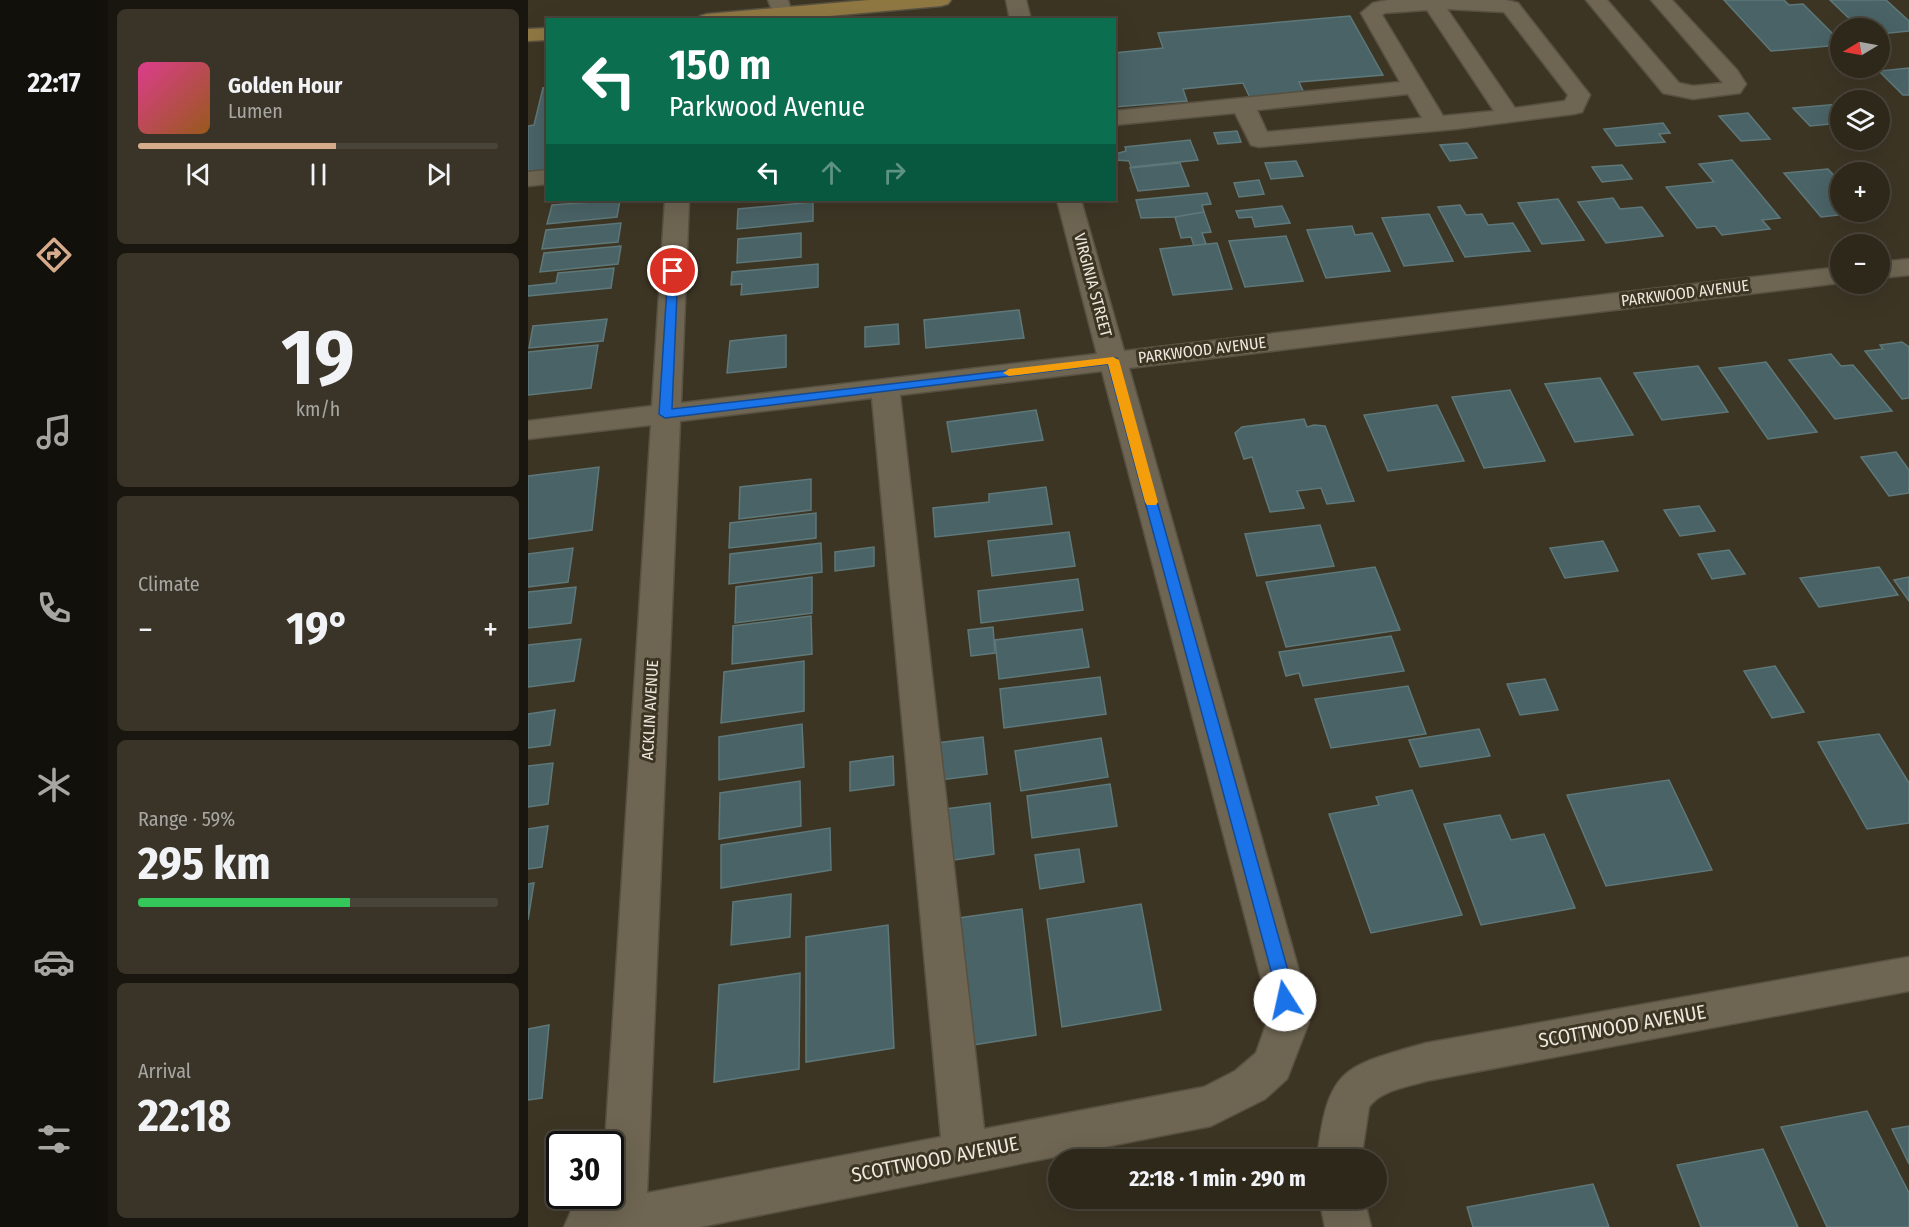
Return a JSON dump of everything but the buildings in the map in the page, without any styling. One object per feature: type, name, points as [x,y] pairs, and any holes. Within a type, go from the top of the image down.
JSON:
[{"type":"main road","points":[[718,18],[780,7],[941,0]]},
{"type":"main road","points":[[528,35],[546,34]]},
{"type":"street","points":[[1016,0],[1020,18]]},
{"type":"street","points":[[1596,0],[1671,88],[1681,92],[1732,88],[1735,84],[1729,75],[1661,0]]},
{"type":"street","points":[[1243,105],[1258,140],[1436,123],[1574,107],[1579,95],[1511,7],[1493,1],[1403,2],[1380,7],[1371,13],[1436,123]]},
{"type":"street","points":[[1432,2],[1508,115]]},
{"type":"street","points":[[1116,118],[1414,87]]},
{"type":"street","points":[[528,179],[546,177]]},
{"type":"street","name":"ACKLIN AVENUE","points":[[605,1224],[665,414],[677,201]]},
{"type":"street","name":"VIRGINIA STREET","points":[[1069,201],[1281,978],[1288,1022],[1272,1065]]},
{"type":"street","points":[[1890,269],[1909,267]]},
{"type":"street","name":"PARKWOOD AVENUE","points":[[528,430],[1830,276]]},
{"type":"street","points":[[885,388],[965,1153]]},
{"type":"street","name":"SCOTTWOOD AVENUE","points":[[1340,1149],[1344,1112],[1356,1088],[1368,1079],[1426,1062],[1909,974]]},
{"type":"street","name":"SCOTTWOOD AVENUE","points":[[605,1224],[1211,1107],[1250,1085],[1272,1065]]},
{"type":"street","points":[[1344,1209],[1348,1227]]},
{"type":"slow traffic","points":[[1009,373],[1113,360],[1152,502]]},
{"type":"route","points":[[673,271],[665,414],[1113,360],[1281,978],[1285,1000]]}]
